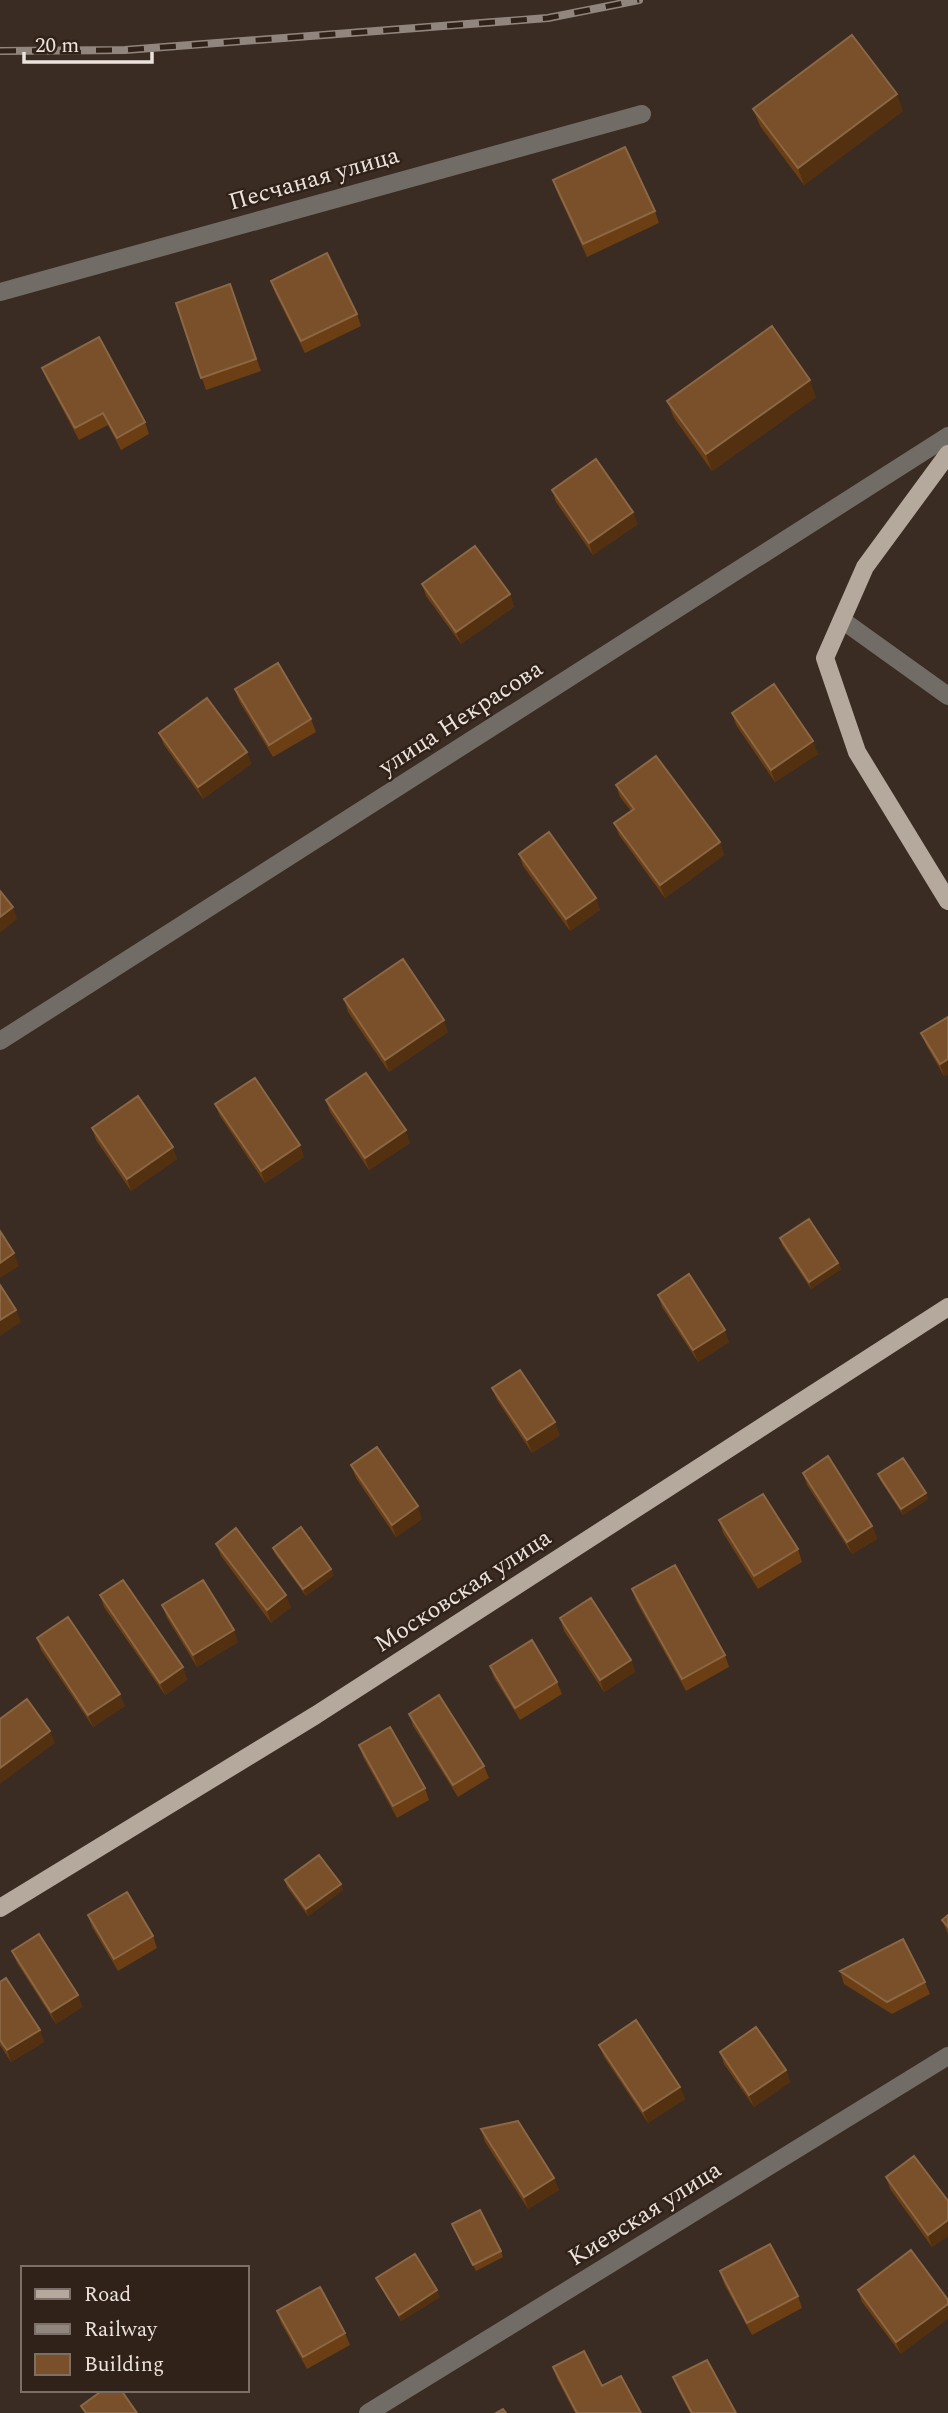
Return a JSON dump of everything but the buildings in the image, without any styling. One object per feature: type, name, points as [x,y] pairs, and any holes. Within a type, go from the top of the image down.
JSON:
[{"type":"main road","points":[[948,454],[865,567],[825,658],[858,752],[948,901]]},
{"type":"main road","name":"Московская улица","points":[[0,1909],[316,1714],[948,1307]]},
{"type":"street","name":"Песчаная улица","points":[[0,292],[642,114]]},
{"type":"street","name":"улица Некрасова","points":[[0,1041],[948,436]]},
{"type":"street","points":[[842,620],[948,696]]},
{"type":"street","name":"Киевская улица","points":[[368,2413],[948,2056]]},
{"type":"railway","points":[[0,51],[125,50],[548,18],[639,0]]}]
